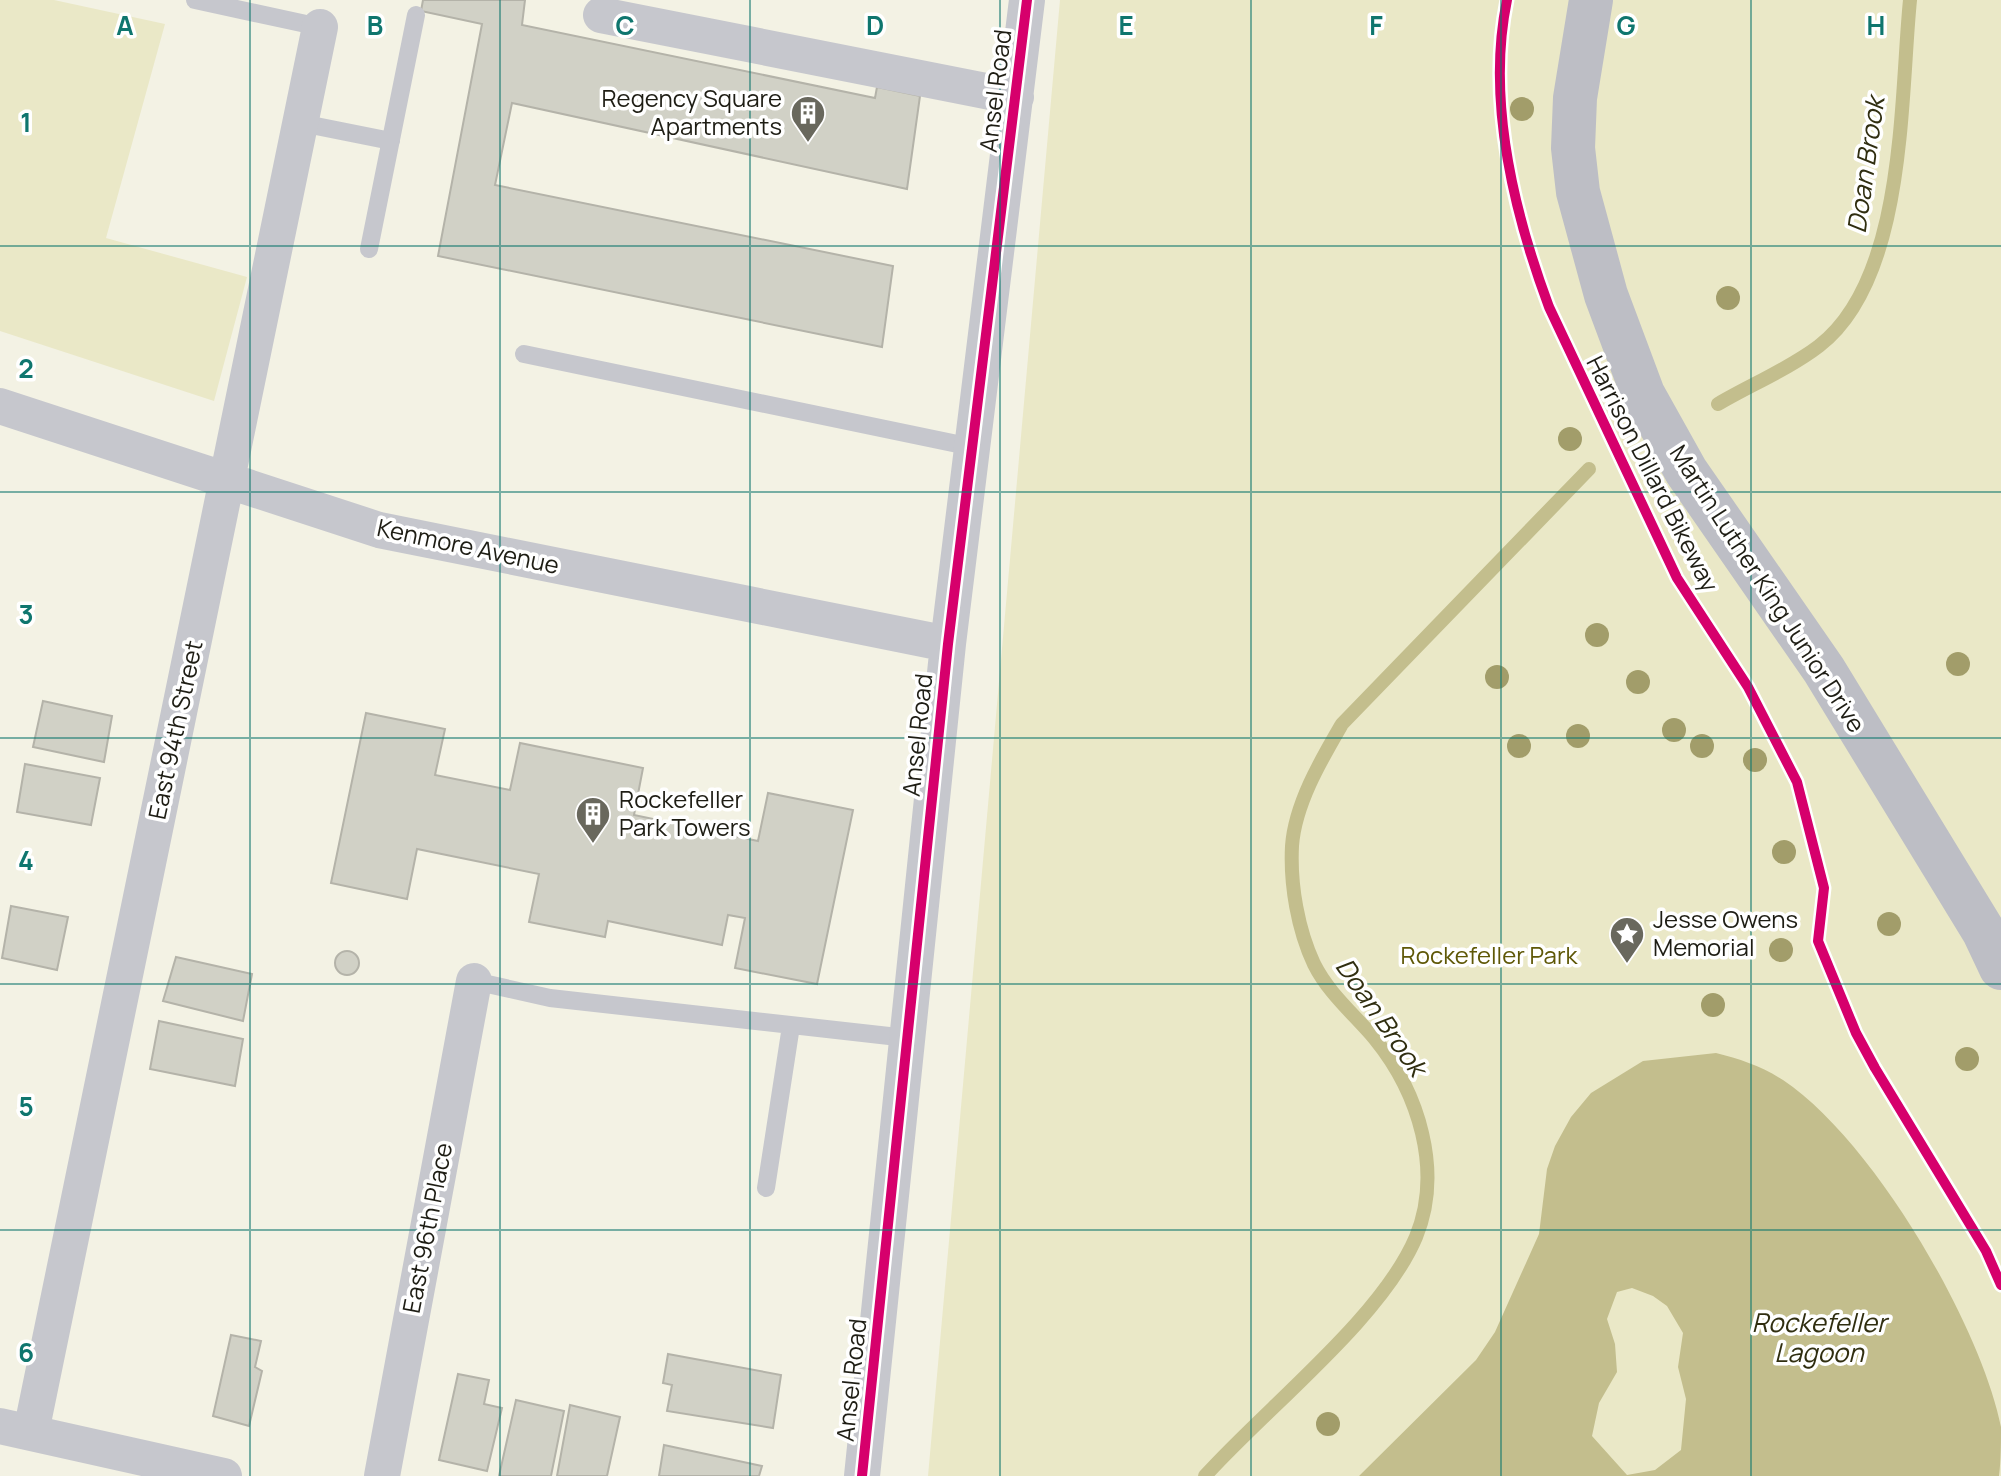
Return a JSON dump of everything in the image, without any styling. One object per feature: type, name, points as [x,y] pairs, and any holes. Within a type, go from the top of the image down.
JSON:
[{"type":"main road","name":"Martin Luther King Junior Drive","points":[[1591,0],[1575,98],[1573,148],[1578,192],[1606,295],[1643,394],[1686,471],[1824,670],[1984,932],[2001,968]]},
{"type":"street","name":"Ansel Road","points":[[862,1476],[948,644],[1027,0]]},
{"type":"street","points":[[601,15],[1016,97]]},
{"type":"street","name":"East 94th Street","points":[[15,1429],[228,483],[320,27]]},
{"type":"street","name":"Kenmore Avenue","points":[[0,406],[379,530],[948,644]]},
{"type":"street","name":"East 96th Place","points":[[382,1476],[474,981]]},
{"type":"street","points":[[15,1429],[224,1476]]},
{"type":"lane","points":[[195,0],[320,27]]},
{"type":"lane","points":[[369,249],[416,15]]},
{"type":"lane","points":[[301,123],[391,141]]},
{"type":"lane","points":[[524,354],[972,447]]},
{"type":"lane","points":[[474,981],[550,998],[907,1038]]},
{"type":"lane","points":[[766,1188],[791,1026]]},
{"type":"green space","points":[[0,0],[54,0],[165,24],[106,238],[247,277],[214,401],[0,331]]},
{"type":"green space","name":"Rockefeller Park","points":[[1060,0],[2001,0],[2001,1476],[928,1476]]},
{"type":"water","name":"Rockefeller Lagoon","points":[[1716,1053],[1750,1064],[1783,1080],[1817,1108],[1852,1144],[1918,1237],[1971,1337],[2001,1427],[1999,1476],[1359,1476],[1476,1360],[1495,1332],[1539,1234],[1547,1169],[1571,1117],[1591,1093],[1643,1061]],"holes":[[[1632,1288],[1653,1296],[1667,1306],[1683,1333],[1678,1367],[1686,1399],[1681,1450],[1655,1470],[1627,1475],[1592,1436],[1599,1403],[1617,1372],[1615,1344],[1607,1319],[1617,1292]]]},
{"type":"building","name":"Regency Square Apartments","points":[[423,0],[525,0],[522,25],[875,98],[877,87],[920,96],[907,189],[512,103],[495,185],[893,266],[882,347],[438,256],[482,24],[421,11]]},
{"type":"building","points":[[43,701],[112,716],[104,762],[33,747]]},
{"type":"building","name":"Rockefeller Park Towers","points":[[366,713],[445,729],[435,775],[510,790],[520,743],[643,768],[634,815],[758,841],[768,793],[853,810],[817,984],[735,968],[745,918],[728,915],[722,945],[608,921],[605,937],[529,922],[539,874],[417,849],[407,899],[331,883]]},
{"type":"building","points":[[25,764],[100,778],[91,825],[17,812]]},
{"type":"building","points":[[11,906],[68,917],[57,970],[2,958]]},
{"type":"building","points":[[347,951],[356,954],[359,963],[356,972],[347,975],[338,972],[335,963],[338,954]]},
{"type":"building","points":[[176,957],[252,974],[243,1021],[163,1001]]},
{"type":"building","points":[[159,1021],[243,1039],[235,1086],[150,1069]]},
{"type":"building","points":[[231,1335],[261,1341],[255,1367],[262,1371],[249,1426],[213,1416]]},
{"type":"building","points":[[668,1354],[781,1375],[773,1428],[667,1411],[672,1385],[663,1383]]},
{"type":"building","points":[[458,1374],[489,1380],[484,1404],[502,1408],[487,1471],[439,1460]]},
{"type":"building","points":[[516,1400],[564,1411],[551,1476],[499,1476]]},
{"type":"building","points":[[570,1405],[620,1417],[607,1476],[557,1476]]},
{"type":"building","points":[[664,1445],[762,1466],[759,1476],[659,1476]]},
{"type":"waterway","name":"Doan Brook","points":[[1718,404],[1819,346],[1847,316],[1869,278],[1893,185],[1900,136],[1910,0]]},
{"type":"waterway","name":"Doan Brook","points":[[1205,1476],[1321,1361],[1377,1299],[1400,1268],[1416,1237],[1424,1212],[1427,1186],[1422,1134],[1404,1083],[1375,1039],[1327,985],[1314,964],[1304,937],[1292,876],[1294,830],[1304,798],[1342,724],[1589,469]]},
{"type":"cycle path","points":[[862,1476],[948,644],[1027,0]]},
{"type":"cycle path","name":"Harrison Dillard Bikeway","points":[[1507,0],[1501,38],[1500,77],[1507,156],[1525,234],[1549,307],[1677,578],[1748,687],[1797,782],[1824,888],[1818,941],[1856,1033],[1986,1251],[2001,1285]]},
{"type":"place","name":"Regency Square Apartments","points":[[808,144]]},
{"type":"place","name":"Rockefeller Park Towers","points":[[593,845]]},
{"type":"place","name":"Jesse Owens Memorial","points":[[1627,965]]}]
